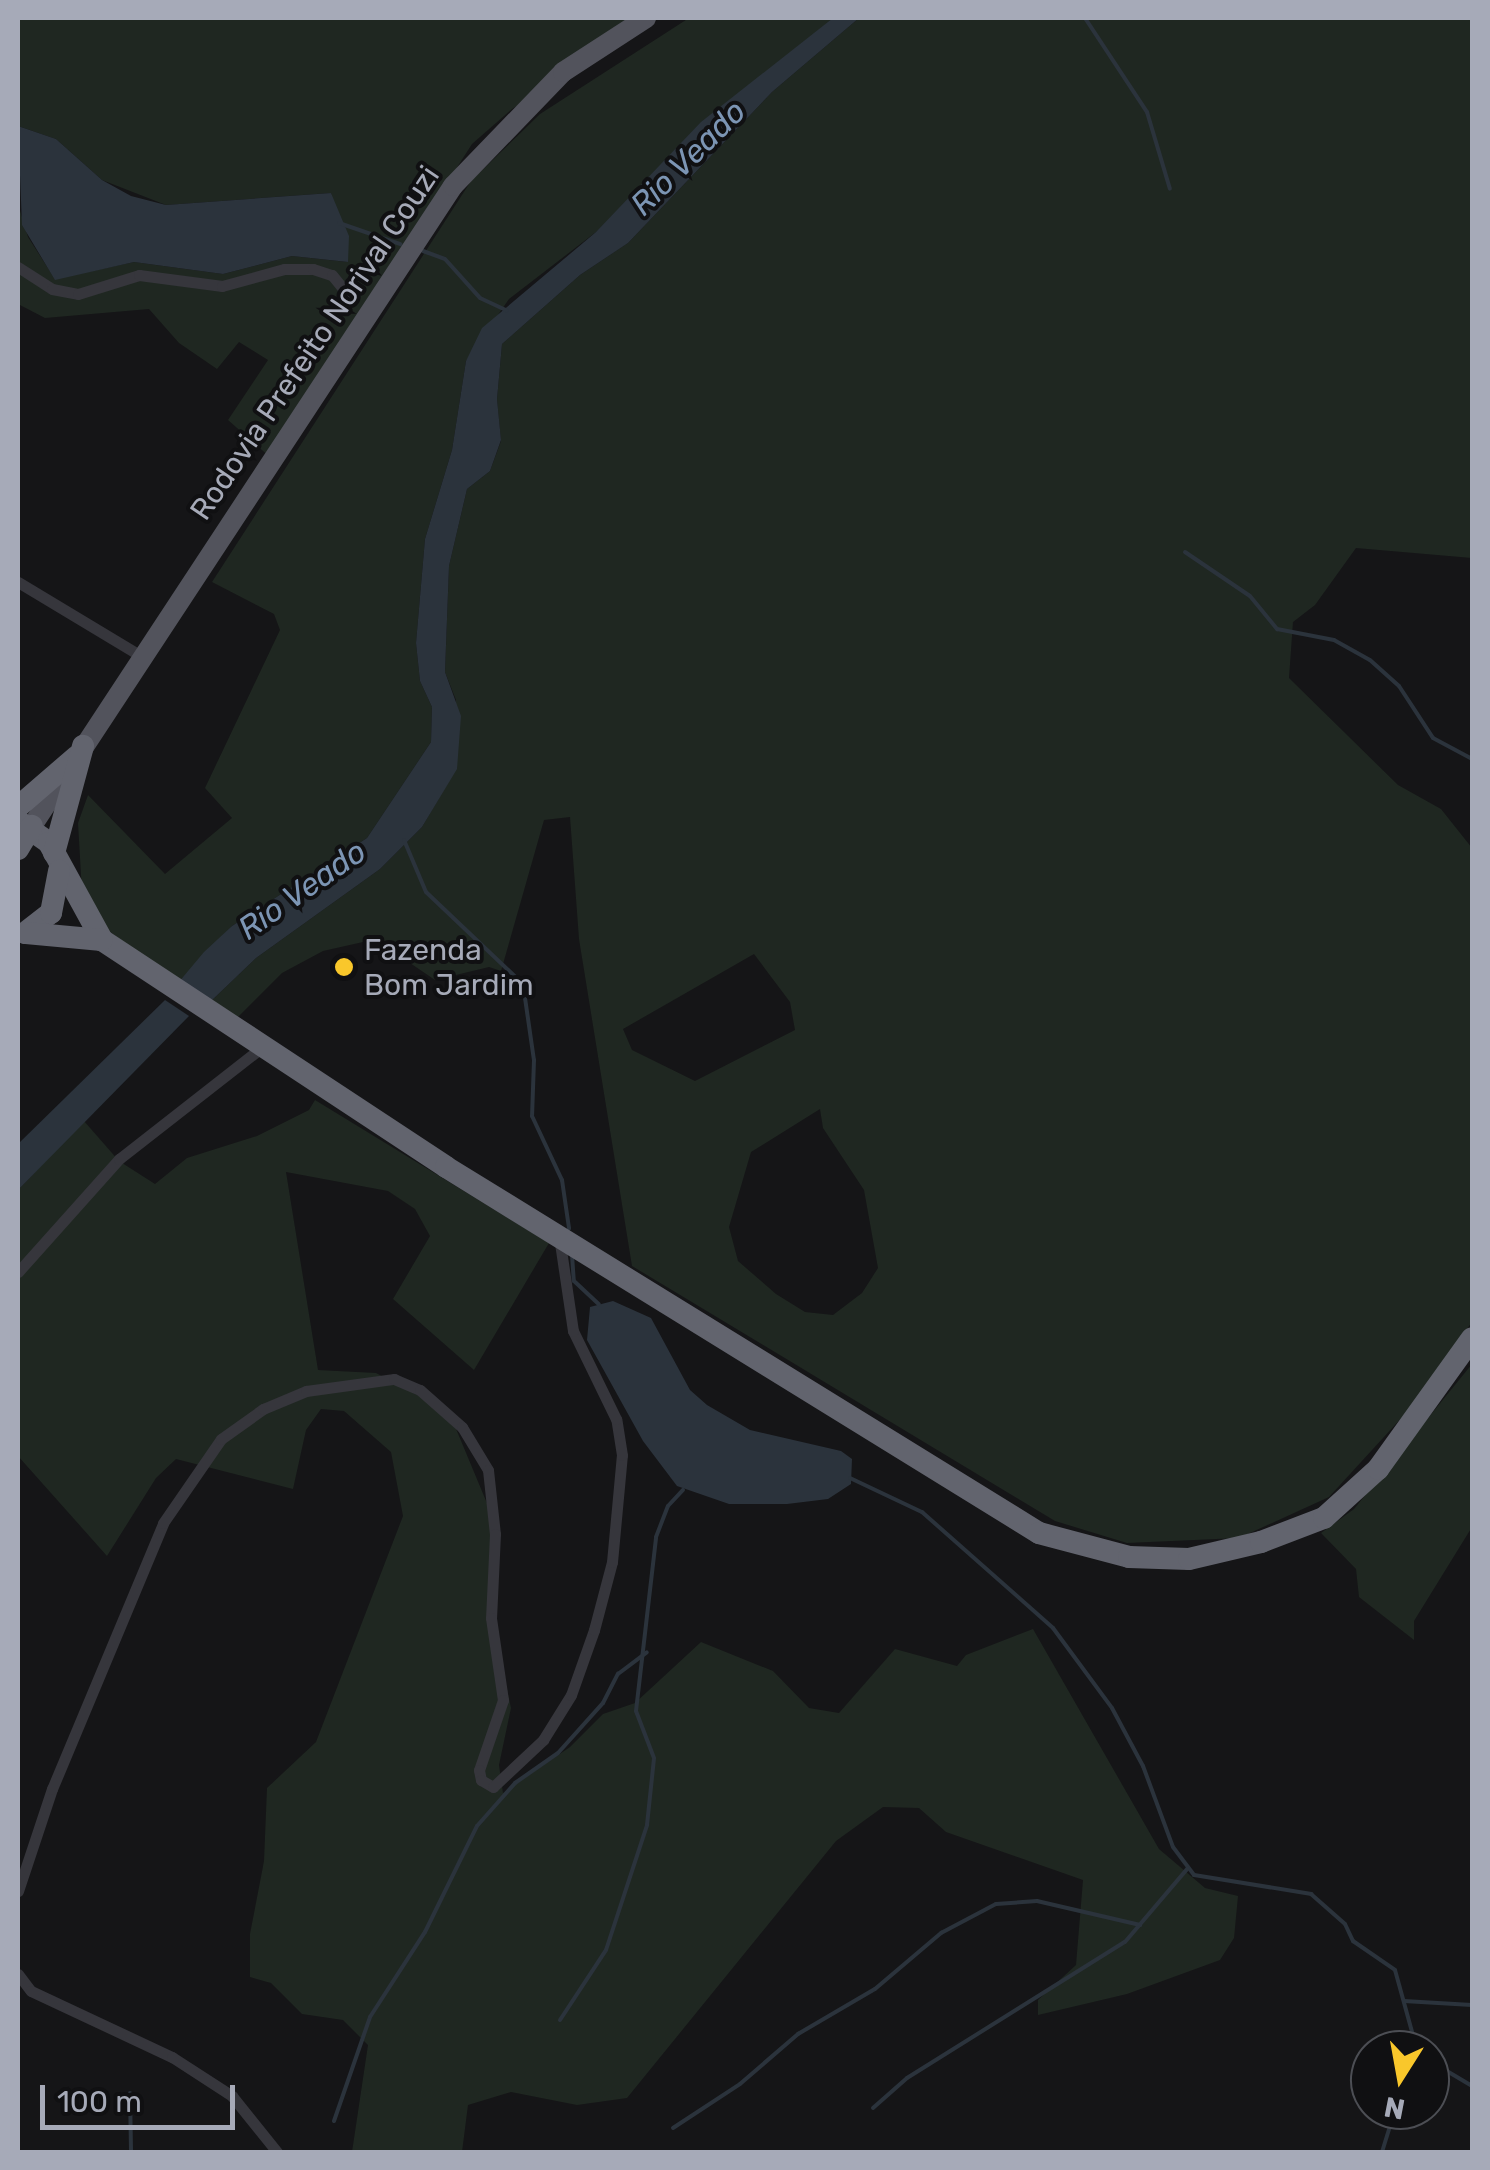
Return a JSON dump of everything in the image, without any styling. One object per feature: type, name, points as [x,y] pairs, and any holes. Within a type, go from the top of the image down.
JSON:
[{"type":"highway","points":[[18,807],[80,751]]},
{"type":"highway","points":[[21,934],[56,902],[55,858],[80,751]]},
{"type":"highway","points":[[18,849],[25,824]]},
{"type":"highway","points":[[25,824],[55,858],[102,940],[261,1048],[1039,1533],[1129,1557],[1188,1558],[1261,1542],[1324,1518],[1378,1469],[1472,1338]]},
{"type":"highway","points":[[21,934],[102,940]]},
{"type":"main road","name":"Rodovia Prefeito Norival Couzi","points":[[25,824],[80,751],[452,186],[564,72],[646,18]]},
{"type":"street","points":[[18,266],[52,288],[78,294],[139,275],[222,286],[284,268],[313,268],[332,275],[350,297]]},
{"type":"street","points":[[18,582],[141,656]]},
{"type":"street","points":[[18,1272],[118,1159],[261,1048]]},
{"type":"street","points":[[18,1891],[52,1789],[163,1523],[220,1439],[263,1409],[306,1391],[359,1379],[394,1380],[420,1390],[462,1427],[488,1470],[494,1534],[491,1618],[503,1700],[479,1770],[482,1780],[493,1787],[543,1740],[571,1696],[594,1630],[612,1562],[622,1455],[603,1388],[573,1331],[559,1234]]},
{"type":"street","points":[[18,1974],[31,1991],[172,2057],[232,2096],[277,2152]]},
{"type":"shaded area","points":[[18,18],[659,18],[512,109],[472,144],[271,458],[228,420],[268,360],[239,342],[217,369],[179,343],[149,309],[45,318],[18,304],[18,204],[28,237],[55,279],[134,262],[223,274],[292,256],[347,262],[331,193],[166,205],[102,180],[56,139],[18,126]]},
{"type":"shaded area","points":[[689,18],[833,18],[596,232],[509,299],[466,361],[452,450],[425,539],[416,643],[420,681],[432,707],[431,742],[367,838],[232,926],[178,983],[101,925],[82,892],[78,823],[88,795],[165,874],[232,818],[205,788],[280,630],[274,614],[212,582],[471,181],[540,114]]},
{"type":"shaded area","points":[[859,18],[1472,18],[1472,558],[1356,548],[1315,605],[1293,622],[1289,678],[1398,785],[1441,809],[1472,848],[1472,1322],[1405,1414],[1329,1497],[1239,1538],[1127,1543],[1055,1521],[632,1266],[579,939],[570,817],[544,820],[501,971],[489,967],[435,980],[385,946],[363,942],[323,951],[282,973],[234,1021],[208,1004],[256,958],[380,869],[422,827],[456,769],[456,700],[445,672],[449,566],[467,489],[490,471],[501,441],[497,399],[502,344],[580,275],[628,243],[772,92]],"holes":[[[754,954],[790,1002],[795,1030],[695,1081],[632,1050],[623,1029]],[[820,1109],[823,1128],[864,1190],[878,1268],[862,1293],[833,1315],[805,1312],[776,1294],[738,1261],[729,1227],[751,1152]]]},
{"type":"shaded area","points":[[315,1100],[549,1243],[474,1370],[393,1299],[430,1236],[415,1209],[388,1191],[286,1172],[318,1370],[376,1373],[449,1412],[489,1508],[499,1652],[511,1708],[499,1765],[503,1793],[570,1747],[603,1714],[635,1703],[701,1642],[773,1671],[809,1708],[839,1713],[895,1649],[957,1666],[966,1655],[1033,1629],[1159,1849],[1205,1888],[1238,1896],[1234,1938],[1220,1960],[1127,1994],[1038,2015],[1038,2000],[1076,1965],[1083,1880],[946,1832],[919,1808],[883,1807],[836,1841],[627,2098],[577,2105],[511,2092],[468,2105],[462,2152],[352,2152],[368,2045],[343,2020],[302,2014],[271,1983],[250,1977],[250,1934],[264,1861],[267,1788],[316,1742],[403,1516],[391,1452],[344,1411],[321,1409],[306,1430],[293,1489],[176,1459],[156,1478],[107,1556],[18,1456],[18,1190],[84,1121],[119,1161],[155,1184],[187,1158],[257,1136],[309,1110]]},
{"type":"shaded area","points":[[1472,1364],[1472,1527],[1414,1621],[1414,1640],[1359,1597],[1356,1569],[1321,1533],[1354,1509]]},
{"type":"water","name":"Rio Veado","points":[[833,18],[859,18],[772,92],[628,243],[580,275],[502,344],[497,399],[501,440],[490,471],[467,489],[449,566],[445,672],[461,716],[457,769],[422,827],[380,869],[256,958],[208,1004],[178,983],[204,952],[232,926],[367,838],[431,742],[432,707],[420,681],[416,643],[425,539],[452,450],[466,361],[482,328],[596,232],[701,122]]},
{"type":"water","points":[[18,126],[56,139],[102,180],[131,196],[166,205],[331,193],[349,236],[348,262],[292,256],[223,274],[134,262],[55,280],[22,225]]},
{"type":"water","points":[[165,1000],[189,1016],[18,1190],[18,1144]]},
{"type":"water","points":[[613,1301],[651,1318],[690,1390],[707,1405],[750,1430],[841,1451],[852,1459],[851,1484],[828,1499],[787,1504],[729,1504],[677,1486],[643,1441],[587,1340],[590,1307]]},
{"type":"waterway","points":[[1085,18],[1147,112],[1170,189]]},
{"type":"waterway","points":[[339,223],[400,244]]},
{"type":"waterway","points":[[423,251],[445,259],[480,298],[506,310]]},
{"type":"waterway","points":[[1185,552],[1250,596],[1277,629],[1334,640],[1370,660],[1399,686],[1433,738],[1472,759]]},
{"type":"waterway","points":[[404,840],[426,892],[523,984],[534,1060],[532,1116],[562,1180],[569,1228]]},
{"type":"waterway","points":[[572,1255],[574,1281],[599,1304]]},
{"type":"waterway","points":[[850,1478],[922,1512],[1053,1628],[1112,1708],[1143,1766],[1173,1847],[1194,1875],[1311,1894],[1345,1924],[1353,1941],[1395,1970],[1412,2030]]},
{"type":"waterway","points":[[560,2020],[606,1950],[647,1825],[654,1758],[636,1711],[656,1537],[668,1506],[683,1490]]},
{"type":"waterway","points":[[334,2121],[370,2017],[425,1932],[477,1826],[515,1783],[558,1753],[603,1703],[618,1674],[647,1652]]},
{"type":"waterway","points":[[873,2108],[907,2078],[1125,1942],[1188,1868]]},
{"type":"waterway","points":[[673,2128],[740,2084],[798,2034],[875,1989],[941,1933],[996,1904],[1037,1901],[1140,1925]]},
{"type":"waterway","points":[[1404,2001],[1472,2005]]},
{"type":"waterway","points":[[1450,2073],[1472,2086]]},
{"type":"waterway","points":[[130,2093],[131,2152]]},
{"type":"waterway","points":[[1382,2152],[1389,2130]]},
{"type":"place","name":"Fazenda Bom Jardim","points":[[344,967]]}]
